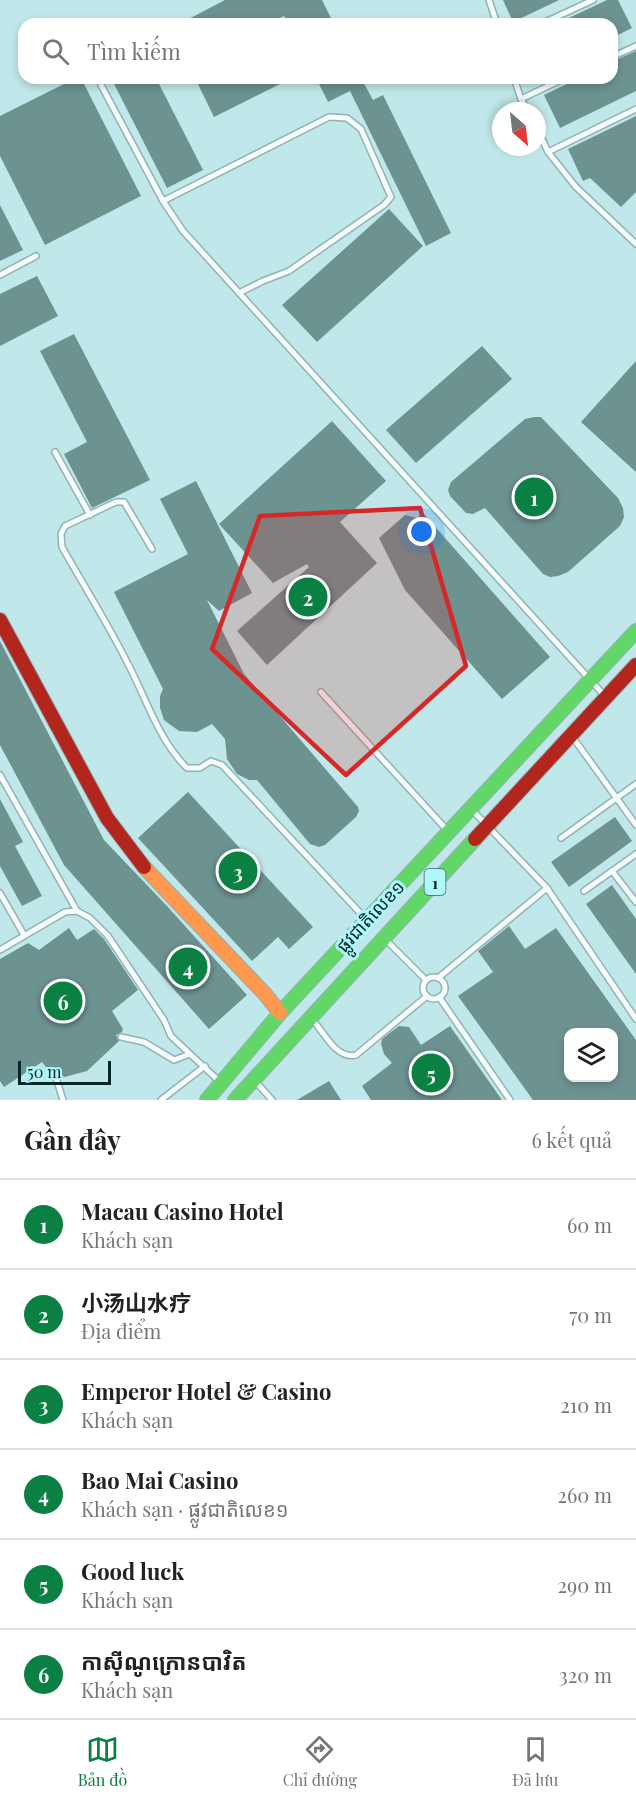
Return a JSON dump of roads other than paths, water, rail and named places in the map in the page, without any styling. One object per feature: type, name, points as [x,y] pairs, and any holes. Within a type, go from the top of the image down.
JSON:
[{"type":"main road","points":[[0,620],[107,818],[123,841],[140,862],[266,994],[280,1013]]},
{"type":"main road","name":"ផ្លូវជាតិលេខ១","points":[[207,1100],[280,1013],[636,631]]},
{"type":"main road","name":"ផ្លូវជាតិលេខ១","points":[[234,1100],[636,665]]},
{"type":"lane","points":[[489,0],[495,18]]},
{"type":"lane","points":[[554,18],[593,0]]},
{"type":"lane","points":[[618,54],[636,46]]},
{"type":"lane","points":[[516,84],[523,102]]},
{"type":"lane","points":[[521,99],[553,84]]},
{"type":"lane","points":[[101,85],[163,201],[183,231],[606,697]]},
{"type":"lane","points":[[548,152],[636,110]]},
{"type":"lane","points":[[163,201],[329,117],[347,118],[361,129],[391,197],[375,212],[289,271],[239,293]]},
{"type":"lane","points":[[546,148],[576,187],[636,244]]},
{"type":"lane","points":[[0,275],[36,256]]},
{"type":"lane","points":[[55,452],[90,515]]},
{"type":"lane","points":[[152,549],[124,502],[116,502],[65,526],[61,534],[62,547],[129,665],[154,718],[178,759],[187,768],[200,768],[211,761],[222,765],[366,920]]},
{"type":"lane","points":[[321,692],[449,832]]},
{"type":"lane","points":[[571,736],[636,825]]},
{"type":"lane","points":[[0,775],[77,911],[90,918],[108,936],[164,1020],[171,1036],[205,1066],[234,1100]]},
{"type":"lane","points":[[561,838],[636,784]]},
{"type":"lane","points":[[472,809],[547,888],[636,1019]]},
{"type":"lane","points":[[584,891],[636,854]]},
{"type":"lane","points":[[612,871],[636,902]]},
{"type":"lane","points":[[438,978],[547,888]]},
{"type":"lane","points":[[0,893],[24,934]]},
{"type":"lane","points":[[0,950],[65,912],[77,911]]},
{"type":"lane","points":[[383,937],[426,980]]},
{"type":"lane","points":[[432,977],[438,978],[443,981],[445,987],[443,993],[439,997],[427,996],[423,988],[426,980],[432,977]]},
{"type":"lane","points":[[310,1017],[341,1054],[356,1055],[427,996]]},
{"type":"lane","points":[[439,997],[510,1100]]},
{"type":"lane","points":[[121,1037],[144,1042],[174,1060],[190,1054]]},
{"type":"lane","points":[[161,1100],[205,1066]]},
{"type":"lane","points":[[56,1078],[63,1100]]},
{"type":"lane","points":[[253,1079],[272,1100]]},
{"type":"place","name":"Macau Casino Hotel","points":[[534,497]]},
{"type":"place","name":"小汤山水疗","points":[[308,597]]},
{"type":"place","name":"Emperor Hotel & Casino","points":[[238,871]]},
{"type":"place","name":"Bao Mai Casino","points":[[188,967]]},
{"type":"place","name":"កាស៊ីណូក្រោនបាវិត","points":[[63,1001]]},
{"type":"place","name":"Good luck","points":[[431,1073]]}]
